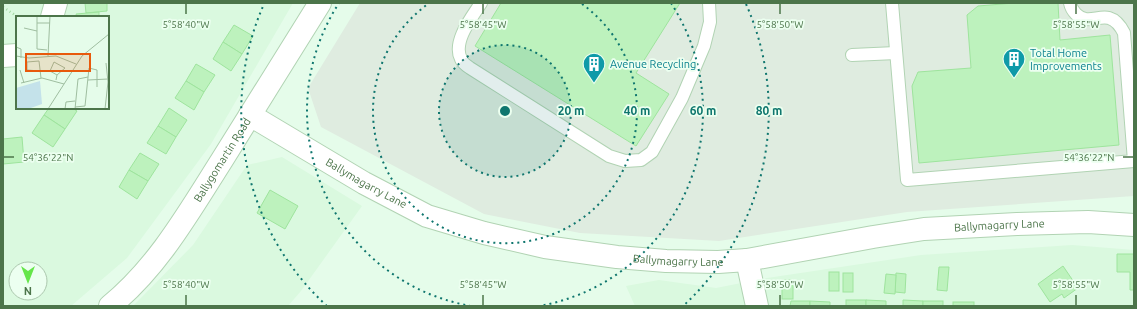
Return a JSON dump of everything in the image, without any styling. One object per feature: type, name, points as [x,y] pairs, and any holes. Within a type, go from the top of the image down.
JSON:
[{"type":"street","points":[[52,16],[56,3]]},
{"type":"street","name":"Ballygomartin Road","points":[[110,306],[130,289],[164,249],[196,201],[320,3]]},
{"type":"street","points":[[3,56],[16,55]]},
{"type":"street","name":"Ballymagarry Lane","points":[[250,115],[364,183],[427,216],[484,233],[545,247],[617,257],[666,261],[718,262],[747,260],[873,237],[924,230],[1017,224],[1088,222],[1134,225]]},
{"type":"street","points":[[747,260],[757,306]]},
{"type":"lane","points":[[480,3],[463,32],[459,47],[461,59],[470,68],[609,156],[625,161],[641,160],[652,152],[682,98],[704,46],[710,22],[709,3]]},
{"type":"lane","points":[[892,3],[907,180],[1134,161],[1124,33],[1119,24],[1109,18],[1088,19],[1078,16],[1071,8],[1070,3]]},
{"type":"lane","points":[[852,55],[896,53]]},
{"type":"path","points":[[3,7],[16,16]]},
{"type":"shaded area","points":[[3,3],[293,3],[211,144],[127,258],[71,306],[3,306]]},
{"type":"shaded area","points":[[360,3],[1134,3],[1134,196],[907,212],[719,241],[580,233],[484,214],[321,127],[308,88]]},
{"type":"shaded area","points":[[282,157],[362,206],[301,291],[288,306],[133,306],[193,245],[247,165]]},
{"type":"shaded area","points":[[1072,245],[1134,250],[1134,306],[635,306],[626,286],[659,280],[716,288],[767,278],[921,255]]},
{"type":"building","points":[[85,3],[107,3],[107,11],[86,13]]},
{"type":"building","name":"Avenue Recycling","points":[[501,3],[680,3],[636,73],[669,94],[636,146],[475,46]]},
{"type":"building","name":"Total Home Improvements","points":[[1014,3],[1058,3],[1060,40],[1110,35],[1119,145],[919,163],[912,86],[918,72],[971,68],[967,15],[978,6]]},
{"type":"building","points":[[99,12],[99,16],[77,16],[76,14]]},
{"type":"building","points":[[234,25],[253,36],[242,54],[223,42]]},
{"type":"building","points":[[223,42],[242,54],[231,71],[213,59]]},
{"type":"building","points":[[196,64],[215,75],[204,92],[186,81]]},
{"type":"building","points":[[186,81],[204,92],[194,110],[175,98]]},
{"type":"building","points":[[169,108],[187,120],[176,137],[158,126]]},
{"type":"building","points":[[48,109],[74,109],[77,111],[65,129],[44,115]]},
{"type":"building","points":[[44,115],[65,129],[53,147],[32,133]]},
{"type":"building","points":[[158,126],[176,137],[166,154],[147,143]]},
{"type":"building","points":[[22,137],[24,162],[3,164],[3,139]]},
{"type":"building","points":[[140,153],[159,164],[148,181],[129,170]]},
{"type":"building","points":[[129,170],[148,181],[137,199],[119,187]]},
{"type":"building","points":[[270,190],[298,206],[285,229],[257,213]]},
{"type":"building","points":[[1117,254],[1134,254],[1134,290],[1130,290],[1130,272],[1117,272]]},
{"type":"building","points":[[1063,266],[1078,288],[1064,298],[1062,294],[1050,302],[1038,284]]},
{"type":"building","points":[[939,267],[949,267],[947,291],[937,290]]},
{"type":"building","points":[[829,272],[839,272],[839,291],[829,291]]},
{"type":"building","points":[[843,273],[853,273],[853,292],[843,292]]},
{"type":"building","points":[[896,273],[906,274],[905,293],[895,292]]},
{"type":"building","points":[[886,274],[896,275],[895,294],[884,293]]},
{"type":"building","points":[[782,280],[793,280],[793,299],[782,299]]},
{"type":"building","points":[[846,300],[866,300],[866,306],[846,306]]},
{"type":"building","points":[[866,300],[886,301],[886,306],[866,306]]},
{"type":"building","points":[[903,300],[923,301],[923,306],[903,306]]},
{"type":"building","points":[[791,301],[810,301],[810,306],[790,306]]},
{"type":"building","points":[[810,301],[830,302],[830,306],[810,306]]},
{"type":"building","points":[[923,301],[943,301],[943,306],[923,306]]},
{"type":"building","points":[[953,302],[974,302],[974,306],[953,306]]},
{"type":"place","name":"Total Home Improvements","points":[[1014,78]]},
{"type":"place","name":"Avenue Recycling","points":[[594,84]]}]
